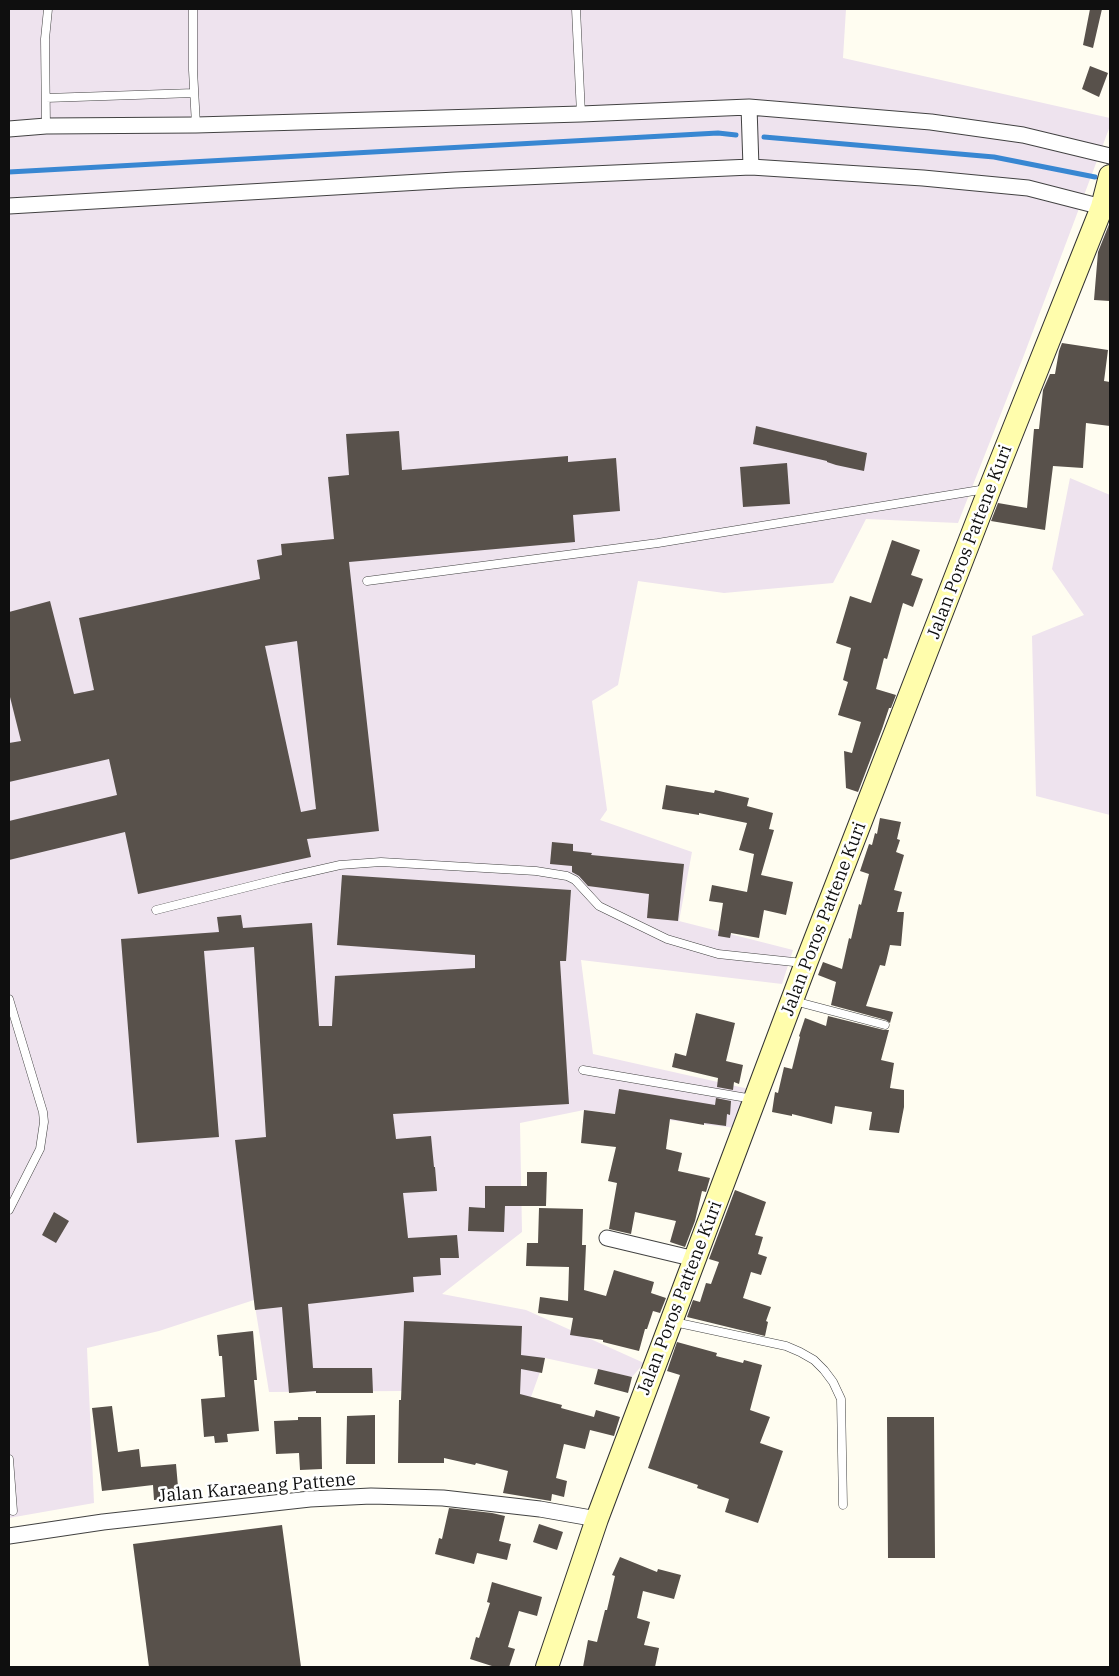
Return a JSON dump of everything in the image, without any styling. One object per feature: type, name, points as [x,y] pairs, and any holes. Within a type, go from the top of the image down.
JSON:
[{"type":"street","points":[[748,107],[751,167]]},
{"type":"street","points":[[9,129],[46,126],[581,114],[748,107],[931,122],[1023,135],[1110,156]]},
{"type":"street","points":[[9,206],[455,180],[751,167],[922,178],[1028,188],[1106,208]]},
{"type":"street","name":"Jalan Poros Pattene Kuri","points":[[547,1667],[598,1519],[806,963],[990,488],[1106,208],[1110,176]]},
{"type":"street","points":[[607,1238],[695,1259]]},
{"type":"street","name":"Jalan Karaeang Pattene","points":[[9,1536],[103,1522],[310,1498],[371,1496],[443,1498],[540,1509],[598,1519]]},
{"type":"lane","points":[[46,126],[45,39],[48,9]]},
{"type":"lane","points":[[192,9],[196,124]]},
{"type":"lane","points":[[576,9],[581,114]]},
{"type":"lane","points":[[46,98],[194,93]]},
{"type":"lane","points":[[367,581],[658,543],[990,488]]},
{"type":"lane","points":[[156,910],[340,865],[381,862],[536,871],[566,876],[575,880],[599,906],[667,939],[718,954],[806,963]]},
{"type":"lane","points":[[9,999],[43,1112],[44,1122],[44,1133],[40,1149],[9,1210]]},
{"type":"lane","points":[[792,1001],[885,1025]]},
{"type":"lane","points":[[583,1070],[755,1099]]},
{"type":"lane","points":[[672,1322],[786,1346],[814,1360],[819,1365],[833,1382],[841,1399],[843,1504]]},
{"type":"lane","points":[[9,1458],[13,1511]]},
{"type":"shaded area","points":[[9,9],[846,9],[843,58],[1110,118],[1110,126],[1024,355],[958,523],[866,519],[833,583],[724,593],[638,581],[618,685],[592,701],[607,810],[600,820],[692,852],[679,921],[793,950],[782,984],[581,960],[593,1054],[758,1091],[744,1129],[584,1110],[520,1123],[522,1232],[442,1294],[526,1310],[644,1363],[632,1377],[545,1358],[531,1397],[401,1391],[269,1392],[254,1300],[159,1331],[87,1348],[94,1503],[9,1518]]},
{"type":"shaded area","points":[[1070,478],[1110,495],[1110,815],[1036,796],[1032,636],[1084,615],[1052,569]]},
{"type":"building","points":[[1090,9],[1102,9],[1093,48],[1083,45]]},
{"type":"building","points":[[1090,66],[1108,73],[1099,97],[1082,89]]},
{"type":"building","points":[[1110,222],[1110,301],[1094,300],[1098,252]]},
{"type":"building","points":[[1062,343],[1108,350],[1104,381],[1110,382],[1110,426],[1086,423],[1083,468],[1053,466],[1045,530],[991,521],[998,503],[1027,508],[1034,429],[1039,429],[1043,390],[1050,374],[1055,374]]},
{"type":"building","points":[[756,426],[867,453],[864,471],[753,444]]},
{"type":"building","points":[[399,431],[402,470],[568,456],[568,462],[616,458],[620,511],[573,515],[575,542],[349,562],[379,831],[307,839],[311,857],[138,894],[125,832],[9,860],[9,821],[117,795],[109,759],[9,782],[9,743],[21,741],[9,693],[9,612],[50,601],[74,694],[94,690],[79,618],[260,579],[257,560],[282,555],[281,544],[334,539],[328,477],[349,475],[346,434]],"holes":[[[297,641],[316,809],[301,812],[265,646]]]},
{"type":"building","points":[[787,463],[790,504],[743,507],[740,467]]},
{"type":"building","points":[[892,540],[920,550],[911,575],[923,579],[913,607],[903,603],[887,659],[884,658],[876,689],[896,695],[891,708],[889,708],[858,792],[846,788],[844,751],[852,753],[861,722],[838,715],[848,682],[843,680],[851,648],[836,643],[850,596],[871,603]]},
{"type":"building","points":[[666,785],[714,793],[715,790],[749,798],[747,806],[773,813],[769,829],[774,830],[761,875],[793,882],[786,915],[764,910],[759,938],[731,933],[730,938],[718,936],[723,903],[709,901],[712,885],[747,892],[754,854],[739,850],[747,823],[699,813],[699,815],[662,809]]},
{"type":"building","points":[[880,818],[901,822],[897,839],[900,840],[896,852],[904,855],[894,890],[902,892],[897,912],[904,912],[901,946],[890,945],[885,966],[880,965],[866,1006],[893,1012],[890,1023],[886,1020],[831,1005],[836,982],[818,975],[823,962],[842,969],[849,938],[851,939],[859,904],[861,905],[869,874],[860,871],[869,844],[872,845],[875,833],[877,834]]},
{"type":"building","points":[[552,842],[573,844],[573,851],[592,853],[591,855],[684,864],[678,921],[647,918],[649,894],[588,886],[579,876],[572,872],[572,866],[550,864]]},
{"type":"building","points":[[342,875],[571,890],[566,961],[560,961],[569,1104],[393,1114],[396,1139],[431,1136],[435,1167],[437,1191],[403,1193],[408,1238],[457,1235],[459,1258],[440,1258],[441,1275],[413,1277],[414,1292],[308,1304],[313,1368],[372,1368],[373,1393],[316,1393],[316,1391],[289,1393],[282,1307],[255,1310],[235,1140],[266,1137],[254,947],[204,951],[219,1137],[137,1143],[121,939],[219,932],[217,917],[241,915],[243,928],[312,923],[319,1026],[332,1026],[335,976],[475,968],[475,955],[337,945]]},
{"type":"building","points":[[696,1013],[735,1023],[726,1061],[743,1065],[739,1084],[734,1082],[733,1090],[717,1087],[718,1078],[672,1067],[675,1053],[686,1056]]},
{"type":"building","points":[[828,1016],[889,1030],[881,1060],[894,1063],[890,1088],[904,1090],[904,1107],[899,1133],[869,1130],[872,1112],[835,1106],[832,1124],[792,1114],[792,1116],[772,1112],[775,1092],[778,1093],[784,1067],[792,1069],[805,1018],[826,1026]]},
{"type":"building","points":[[619,1089],[715,1105],[716,1098],[731,1101],[730,1115],[727,1114],[726,1126],[704,1123],[704,1125],[670,1119],[666,1149],[682,1153],[678,1171],[710,1178],[706,1192],[702,1191],[695,1221],[685,1247],[670,1242],[676,1221],[635,1212],[631,1234],[609,1229],[617,1183],[608,1181],[616,1147],[581,1143],[584,1110],[615,1114]]},
{"type":"building","points":[[527,1172],[547,1172],[546,1206],[505,1206],[504,1232],[468,1231],[469,1207],[485,1208],[485,1186],[527,1186]]},
{"type":"building","points":[[735,1190],[766,1202],[755,1235],[763,1237],[758,1254],[767,1257],[761,1275],[751,1272],[743,1298],[771,1307],[766,1321],[768,1322],[765,1336],[687,1317],[693,1300],[700,1302],[706,1283],[711,1284],[719,1262],[709,1259]]},
{"type":"building","points":[[539,1208],[583,1209],[582,1245],[586,1245],[584,1290],[606,1296],[614,1270],[654,1282],[651,1293],[666,1298],[660,1313],[653,1311],[647,1329],[645,1329],[639,1351],[603,1342],[603,1340],[570,1335],[573,1318],[538,1313],[540,1297],[568,1301],[569,1267],[526,1266],[527,1243],[538,1243]]},
{"type":"building","points":[[54,1212],[69,1221],[56,1243],[42,1235]]},
{"type":"building","points":[[404,1321],[522,1326],[521,1355],[545,1358],[542,1373],[521,1369],[520,1394],[562,1405],[561,1408],[594,1417],[596,1410],[620,1417],[614,1436],[590,1430],[585,1449],[564,1444],[556,1478],[567,1481],[564,1497],[552,1494],[551,1501],[503,1493],[508,1471],[476,1463],[475,1465],[444,1458],[444,1463],[398,1463],[399,1400],[401,1400]]},
{"type":"building","points":[[253,1331],[257,1380],[254,1380],[259,1431],[227,1434],[228,1442],[215,1443],[214,1436],[204,1437],[201,1399],[225,1397],[222,1356],[219,1356],[217,1335]]},
{"type":"building","points":[[677,1342],[717,1353],[716,1356],[743,1363],[744,1360],[762,1365],[750,1410],[770,1417],[760,1443],[783,1451],[758,1523],[725,1512],[729,1499],[697,1488],[698,1485],[648,1468],[680,1375],[667,1371]]},
{"type":"building","points":[[598,1369],[632,1377],[628,1393],[594,1384]]},
{"type":"building","points":[[112,1406],[118,1452],[139,1449],[141,1467],[176,1464],[179,1498],[154,1500],[153,1485],[102,1491],[92,1408]]},
{"type":"building","points":[[375,1415],[375,1464],[346,1464],[347,1416]]},
{"type":"building","points":[[298,1417],[321,1417],[322,1469],[300,1470],[299,1453],[276,1454],[274,1421],[298,1420]]},
{"type":"building","points":[[887,1417],[934,1417],[935,1558],[888,1558]]},
{"type":"building","points":[[449,1508],[505,1516],[499,1541],[511,1544],[507,1560],[477,1553],[474,1564],[435,1554],[439,1538],[442,1539]]},
{"type":"building","points":[[539,1524],[563,1532],[557,1550],[533,1542]]},
{"type":"building","points":[[282,1525],[301,1667],[149,1667],[133,1544]]},
{"type":"building","points":[[620,1557],[657,1572],[658,1569],[681,1575],[674,1599],[643,1591],[637,1618],[650,1622],[644,1645],[659,1648],[655,1667],[583,1667],[588,1640],[597,1642],[615,1576],[612,1575]]},
{"type":"building","points":[[492,1582],[542,1597],[537,1616],[519,1611],[508,1647],[515,1649],[509,1667],[495,1667],[470,1659],[476,1637],[479,1638],[490,1603],[487,1602]]},
{"type":"waterway","points":[[9,172],[718,133],[736,135]]},
{"type":"waterway","points":[[764,137],[994,157],[1095,177]]}]
